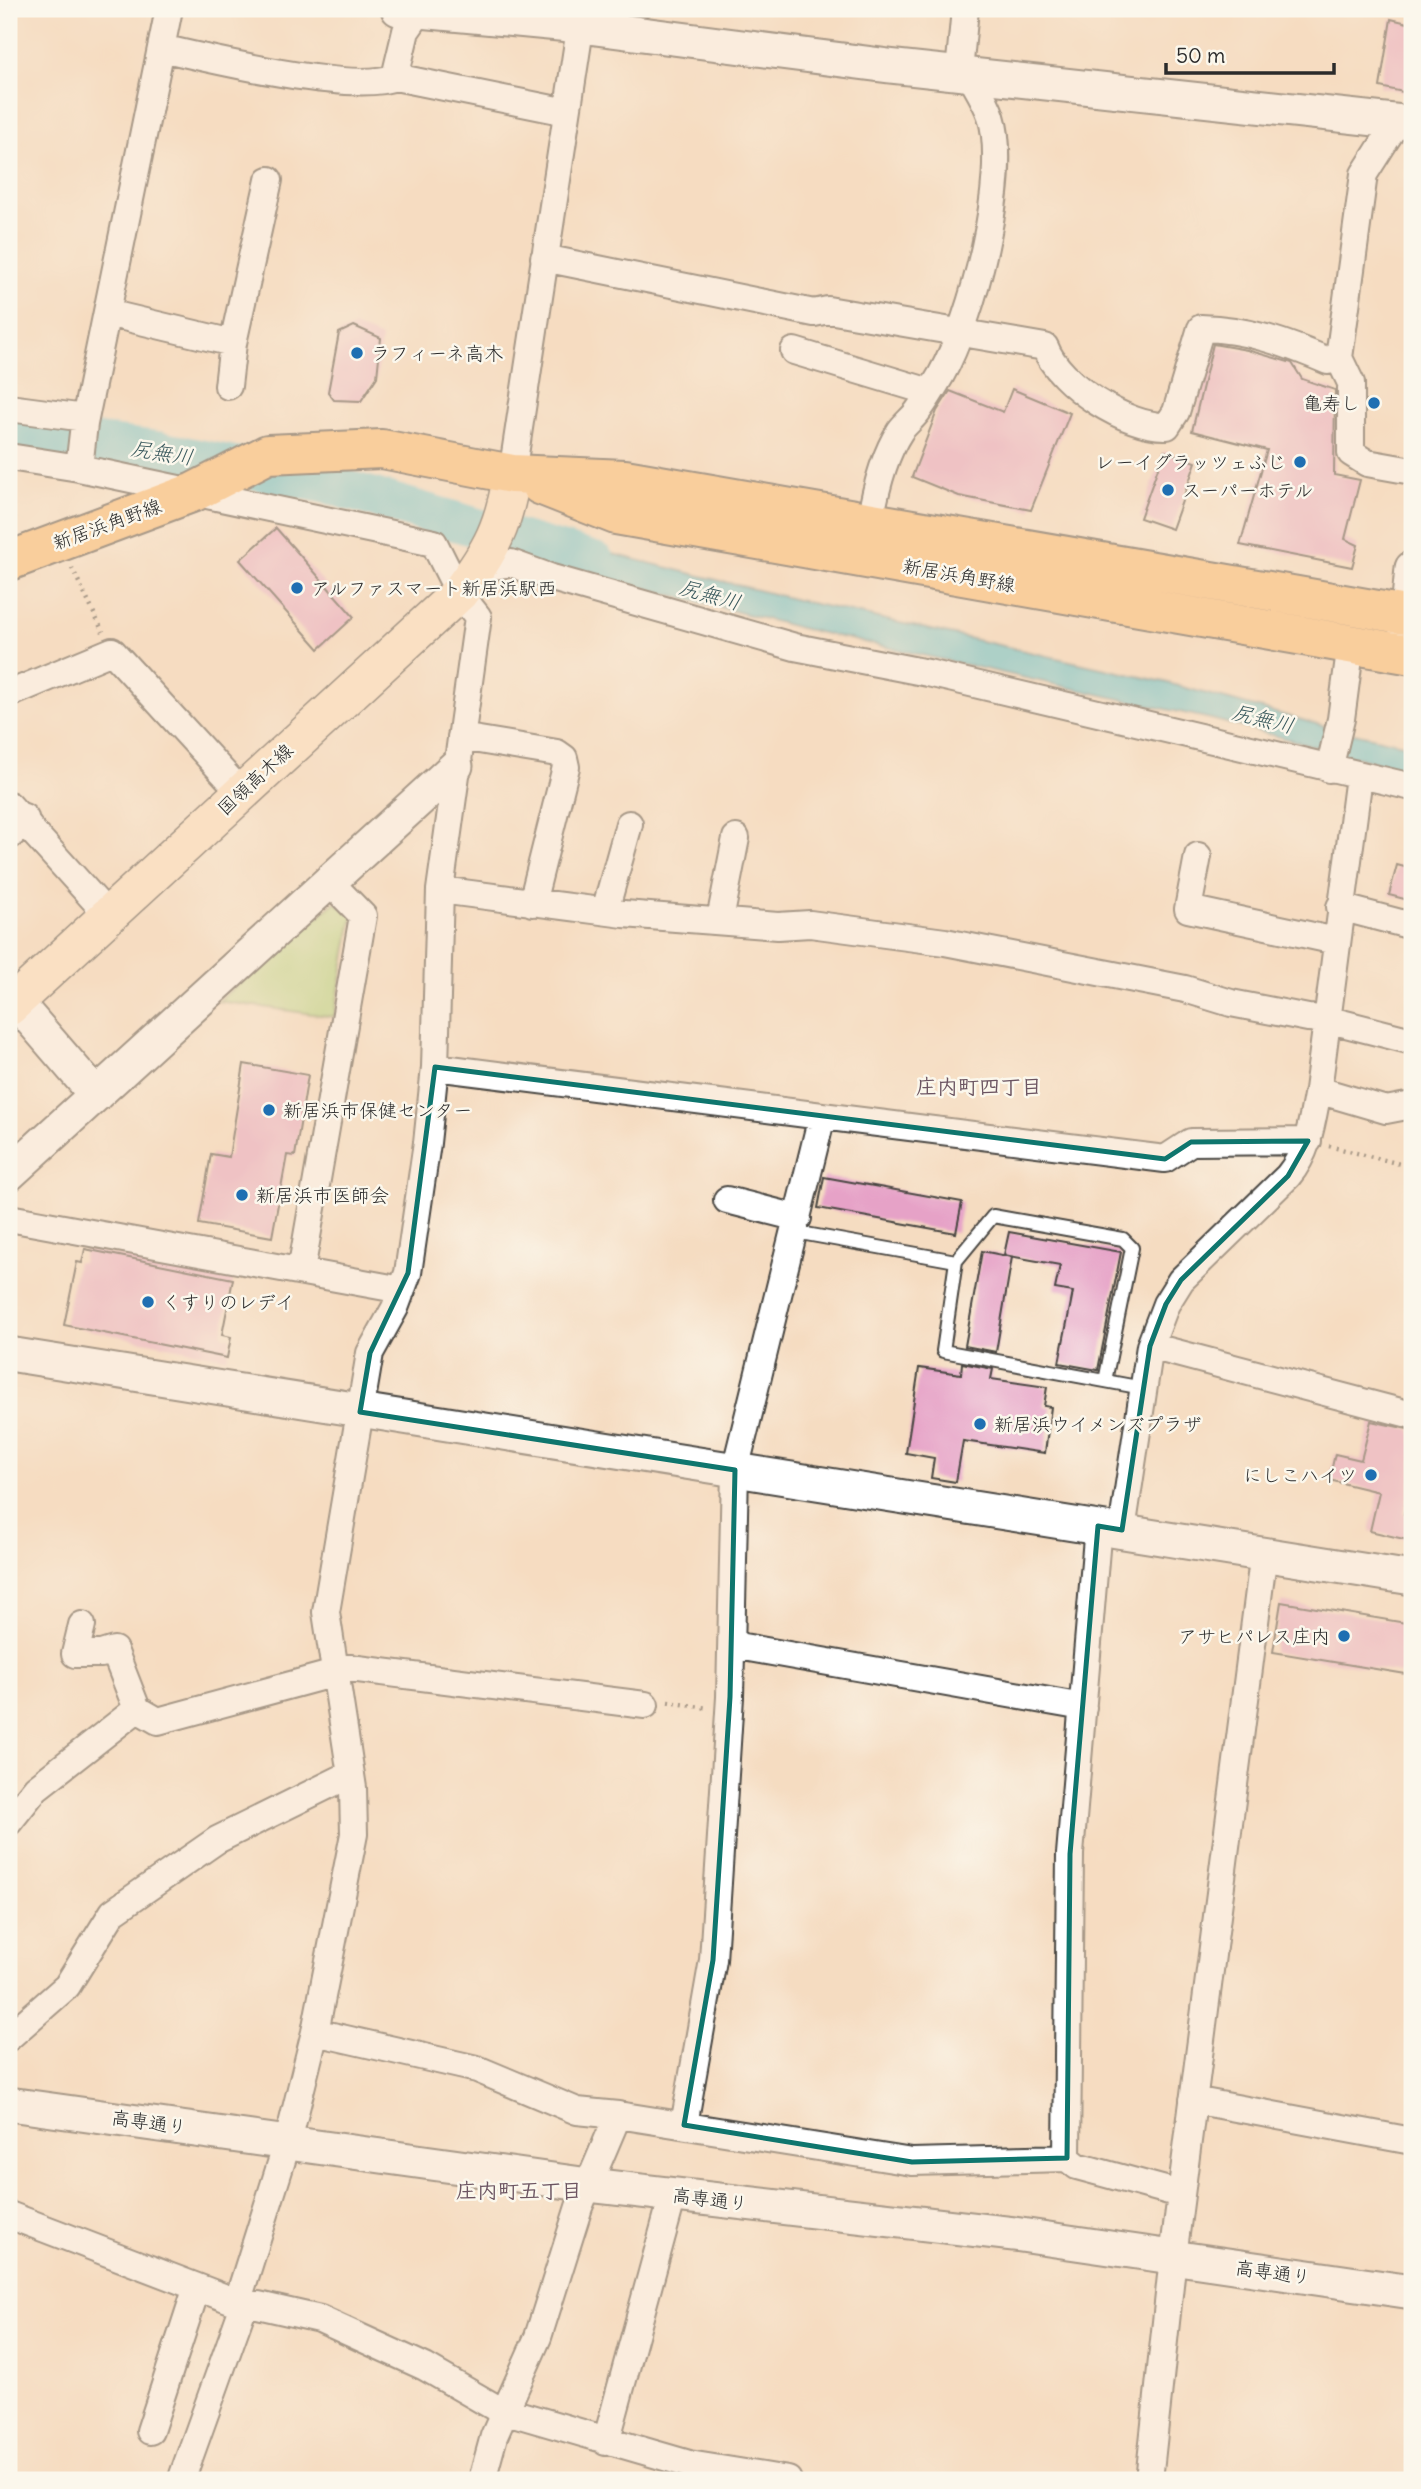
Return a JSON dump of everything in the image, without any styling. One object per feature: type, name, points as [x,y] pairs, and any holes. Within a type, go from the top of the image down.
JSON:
[{"type":"main road","name":"新居浜角野線","points":[[9,561],[199,489],[268,454],[382,449],[512,474],[625,479],[1410,615]]},
{"type":"main road","name":"新居浜角野線","points":[[512,474],[616,516],[1408,654]]},
{"type":"main road","points":[[483,555],[512,474]]},
{"type":"main road","name":"国領高木線","points":[[12,1004],[241,792],[483,555]]},
{"type":"street","points":[[80,462],[85,421],[169,9]]},
{"type":"street","points":[[870,522],[874,493],[900,431],[930,392],[951,356],[979,271],[994,173],[990,114],[964,72],[965,9]]},
{"type":"street","points":[[395,77],[409,10],[581,17],[964,72],[1405,122]]},
{"type":"street","points":[[512,474],[581,17]]},
{"type":"street","points":[[161,48],[342,81],[386,81],[395,77],[567,111]]},
{"type":"street","points":[[1405,122],[1364,174],[1339,358],[1350,383],[1353,405],[1351,453],[1367,463],[1412,471]]},
{"type":"street","points":[[228,386],[233,343],[269,180]]},
{"type":"street","points":[[544,258],[814,313],[828,310],[1045,347],[1049,359],[1064,376],[1103,406],[1149,427],[1167,426],[1176,412],[1201,328],[1236,329],[1283,341],[1328,361],[1339,358]]},
{"type":"street","points":[[107,313],[233,343]]},
{"type":"street","points":[[794,351],[930,392]]},
{"type":"street","points":[[9,408],[85,421]]},
{"type":"street","points":[[9,457],[80,462],[434,543],[795,647],[928,673],[1330,764],[1359,776],[1412,787]]},
{"type":"street","points":[[183,2474],[241,2304],[288,2141],[315,2032],[354,1834],[351,1774],[326,1612],[370,1353],[408,1273],[435,1067],[440,890],[478,617],[483,555]]},
{"type":"street","points":[[1408,654],[1412,568]]},
{"type":"street","points":[[1330,764],[1341,719],[1351,643]]},
{"type":"street","points":[[9,694],[112,651],[241,792]]},
{"type":"street","points":[[9,1174],[328,880],[459,751],[557,753],[564,758],[566,767],[532,903]]},
{"type":"street","points":[[1067,2158],[1070,1854],[1083,1707],[1110,1528],[1143,1388],[1150,1346],[1166,1304],[1181,1280],[1288,1176],[1300,1162],[1308,1141],[1318,1090],[1359,776]]},
{"type":"street","points":[[13,819],[108,915]]},
{"type":"street","points":[[605,911],[629,824]]},
{"type":"street","points":[[720,920],[736,838]]},
{"type":"street","points":[[1198,856],[1188,909],[1336,941]]},
{"type":"street","points":[[301,1271],[363,916],[328,880]]},
{"type":"street","points":[[440,890],[605,911],[778,926],[810,924],[946,942],[1185,989],[1256,1008],[1326,1019],[1412,1041]]},
{"type":"street","points":[[1340,907],[1412,926]]},
{"type":"street","points":[[12,1004],[96,1095]]},
{"type":"street","points":[[435,1067],[1165,1159],[1191,1142],[1308,1141]]},
{"type":"street","points":[[1318,1090],[1386,1110],[1412,1105]]},
{"type":"street","points":[[684,2125],[712,1960],[730,1711],[735,1470],[822,1116]]},
{"type":"street","points":[[727,1200],[797,1225]]},
{"type":"street","points":[[9,1218],[402,1290]]},
{"type":"street","points":[[1150,1346],[1412,1415]]},
{"type":"street","points":[[9,1354],[360,1412],[1264,1552],[1412,1578]]},
{"type":"street","points":[[1149,2480],[1173,2257],[1264,1552]]},
{"type":"street","points":[[82,1625],[75,1654],[102,1654],[114,1650],[137,1709],[158,1721],[335,1670],[645,1705]]},
{"type":"street","points":[[732,1645],[1083,1707]]},
{"type":"street","points":[[9,1822],[36,1788],[137,1709]]},
{"type":"street","points":[[9,2038],[67,1986],[113,1912],[217,1840],[351,1774]]},
{"type":"street","points":[[315,2032],[477,2069],[577,2112],[618,2115],[912,2162],[1067,2158],[1077,2166],[1181,2194]]},
{"type":"street","points":[[1193,2099],[1412,2141]]},
{"type":"street","name":"高専通り","points":[[9,2104],[589,2185],[1014,2234],[1412,2292]]},
{"type":"street","points":[[482,2480],[506,2409],[526,2370],[589,2185],[618,2115]]},
{"type":"street","points":[[606,2442],[673,2195]]},
{"type":"street","points":[[9,2215],[241,2304],[258,2305],[320,2319],[425,2367],[496,2408],[606,2442],[687,2472],[788,2480]]},
{"type":"street","points":[[149,2431],[197,2287]]},
{"type":"lane","points":[[1105,1381],[1132,1248],[1123,1239],[993,1216],[956,1261],[943,1351],[1105,1381],[1143,1388]]},
{"type":"lane","points":[[797,1225],[956,1261]]},
{"type":"path","points":[[63,540],[74,572],[112,651]]},
{"type":"path","points":[[1308,1141],[1412,1167]]},
{"type":"path","points":[[645,1705],[648,1699],[730,1711]]},
{"type":"highlighted area","points":[[435,1067],[1165,1159],[1191,1142],[1308,1141],[1288,1176],[1181,1280],[1166,1304],[1150,1346],[1122,1530],[1098,1526],[1070,1854],[1067,2158],[912,2162],[684,2125],[713,1960],[730,1697],[735,1470],[360,1412],[370,1353],[408,1273]]},
{"type":"green space","points":[[335,902],[353,915],[334,1017],[218,1001]]},
{"type":"water","points":[[557,540],[797,600],[1164,682],[1331,728],[1412,746],[1412,772],[1211,719],[804,629],[598,576],[535,555]]},
{"type":"building","points":[[1391,19],[1412,24],[1412,94],[1380,87]]},
{"type":"building","name":"ラフィーネ高木","points":[[354,326],[381,338],[377,377],[361,401],[334,400],[328,392],[339,333]]},
{"type":"building","name":"レーイグラッツェふじ","points":[[1213,344],[1247,350],[1292,363],[1302,379],[1335,390],[1334,475],[1360,480],[1345,539],[1358,545],[1352,567],[1240,545],[1267,450],[1192,431]]},
{"type":"building","points":[[1012,389],[1070,413],[1031,510],[959,496],[912,477],[937,411],[950,391],[1003,412]]},
{"type":"building","name":"スーパーホテル","points":[[1164,451],[1196,462],[1172,529],[1140,518]]},
{"type":"building","name":"アルファスマート新居浜駅西","points":[[276,528],[354,617],[319,649],[240,560]]},
{"type":"building","points":[[1397,865],[1412,869],[1412,901],[1389,895]]},
{"type":"building","points":[[244,1064],[308,1075],[295,1156],[287,1155],[272,1237],[199,1224],[211,1154],[229,1157]]},
{"type":"building","points":[[824,1177],[962,1202],[956,1233],[818,1208]]},
{"type":"building","points":[[1009,1232],[1121,1252],[1098,1370],[1059,1363],[1073,1292],[1055,1289],[1060,1265],[1004,1255]]},
{"type":"building","name":"くすりのレデイ","points":[[85,1249],[233,1279],[222,1335],[231,1337],[227,1358],[64,1325],[77,1262],[82,1263]]},
{"type":"building","points":[[982,1251],[1012,1257],[996,1352],[965,1346]]},
{"type":"building","name":"新居浜ウイメンズプラザ","points":[[962,1363],[993,1369],[991,1379],[1047,1387],[1044,1406],[1051,1407],[1045,1453],[963,1441],[956,1482],[931,1478],[934,1458],[906,1453],[919,1368],[961,1374]]},
{"type":"building","points":[[1371,1421],[1412,1430],[1412,1477],[1404,1514],[1412,1516],[1412,1541],[1370,1531],[1379,1492],[1329,1480],[1335,1454],[1361,1460]]},
{"type":"building","name":"アサヒパレス庄内","points":[[1281,1602],[1412,1624],[1412,1675],[1273,1652]]},
{"type":"waterway","name":"尻無川","points":[[9,432],[158,451],[327,484],[595,562]]},
{"type":"place","name":"ラフィーネ高木","points":[[357,353]]},
{"type":"place","name":"亀寿し","points":[[1374,403]]},
{"type":"place","name":"レーイグラッツェふじ","points":[[1300,462]]},
{"type":"place","name":"スーパーホテル","points":[[1168,490]]},
{"type":"place","name":"アルファスマート新居浜駅西","points":[[297,588]]},
{"type":"place","name":"新居浜市保健センター","points":[[269,1110]]},
{"type":"place","name":"新居浜市医師会","points":[[242,1195]]},
{"type":"place","name":"くすりのレデイ","points":[[148,1302]]},
{"type":"place","name":"新居浜ウイメンズプラザ","points":[[980,1424]]},
{"type":"place","name":"にしこハイツ","points":[[1371,1475]]},
{"type":"place","name":"アサヒパレス庄内","points":[[1344,1636]]},
{"type":"district","name":"庄内町四丁目","points":[[979,1087]]},
{"type":"district","name":"庄内町五丁目","points":[[519,2191]]}]
